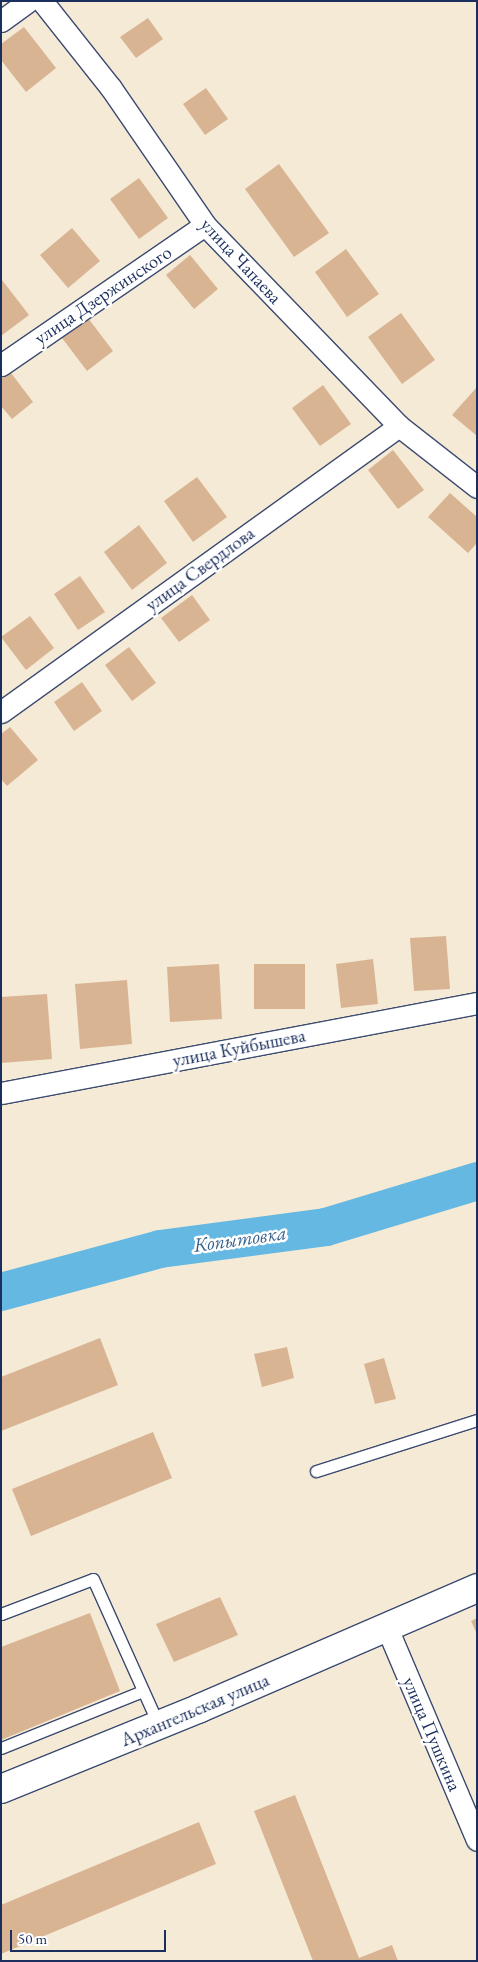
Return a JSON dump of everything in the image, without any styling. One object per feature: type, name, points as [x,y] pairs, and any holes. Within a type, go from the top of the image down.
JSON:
[{"type":"main road","name":"Архангельская улица","points":[[1,1789],[159,1726],[477,1588]]},
{"type":"street","points":[[1,21],[29,1]]},
{"type":"street","name":"улица Чапаева","points":[[42,1],[111,88],[205,225],[399,426],[477,487]]},
{"type":"street","name":"улица Дзержинского","points":[[1,365],[205,225]]},
{"type":"street","name":"улица Свердлова","points":[[1,712],[399,426]]},
{"type":"street","name":"улица Куйбышева","points":[[1,1093],[477,1003]]},
{"type":"street","name":"улица Пушкина","points":[[387,1628],[477,1840]]},
{"type":"lane","points":[[316,1471],[477,1420]]},
{"type":"lane","points":[[1,1614],[93,1579],[159,1726]]},
{"type":"lane","points":[[1,1748],[144,1691]]},
{"type":"building","points":[[148,18],[163,39],[136,58],[120,37]]},
{"type":"building","points":[[24,27],[56,68],[26,92],[1,60],[1,44]]},
{"type":"building","points":[[206,88],[228,119],[205,135],[183,104]]},
{"type":"building","points":[[279,164],[329,233],[294,257],[245,189]]},
{"type":"building","points":[[139,178],[168,218],[139,239],[110,199]]},
{"type":"building","points":[[72,228],[100,261],[68,288],[40,255]]},
{"type":"building","points":[[346,249],[379,294],[347,317],[315,272]]},
{"type":"building","points":[[190,255],[218,289],[194,309],[166,275]]},
{"type":"building","points":[[1,281],[29,315],[1,336]]},
{"type":"building","points":[[401,313],[435,360],[402,384],[368,337]]},
{"type":"building","points":[[85,314],[113,351],[87,371],[59,334]]},
{"type":"building","points":[[8,369],[33,402],[12,419],[1,406],[1,374]]},
{"type":"building","points":[[323,385],[351,424],[320,446],[292,408]]},
{"type":"building","points":[[477,387],[477,436],[452,415]]},
{"type":"building","points":[[393,450],[424,490],[398,509],[368,470]]},
{"type":"building","points":[[197,477],[227,517],[193,542],[164,501]]},
{"type":"building","points":[[450,493],[477,517],[477,543],[468,553],[428,517]]},
{"type":"building","points":[[139,525],[167,563],[132,590],[104,552]]},
{"type":"building","points":[[80,576],[105,612],[78,630],[54,594]]},
{"type":"building","points":[[192,595],[210,620],[179,642],[161,618]]},
{"type":"building","points":[[30,616],[54,648],[26,670],[1,637]]},
{"type":"building","points":[[129,647],[156,683],[132,701],[105,665]]},
{"type":"building","points":[[82,682],[102,711],[74,731],[54,702]]},
{"type":"building","points":[[10,727],[38,760],[7,786],[1,779],[1,734]]},
{"type":"building","points":[[446,936],[450,989],[414,991],[410,938]]},
{"type":"building","points":[[373,959],[378,1004],[341,1008],[336,964]]},
{"type":"building","points":[[219,964],[222,1019],[170,1022],[167,967]]},
{"type":"building","points":[[254,964],[305,964],[305,1009],[254,1009]]},
{"type":"building","points":[[127,980],[132,1044],[80,1049],[75,984]]},
{"type":"building","points":[[47,994],[52,1059],[1,1063],[1,997]]},
{"type":"building","points":[[100,1338],[118,1385],[1,1431],[1,1377]]},
{"type":"building","points":[[287,1347],[294,1378],[262,1387],[254,1354]]},
{"type":"building","points":[[384,1358],[396,1399],[375,1404],[364,1364]]},
{"type":"building","points":[[153,1432],[172,1478],[31,1536],[12,1489]]},
{"type":"building","points":[[220,1597],[238,1635],[174,1662],[156,1624]]},
{"type":"building","points":[[90,1613],[120,1691],[1,1740],[1,1647]]},
{"type":"building","points":[[477,1618],[477,1634],[471,1621]]},
{"type":"building","points":[[295,1795],[359,1958],[392,1945],[398,1961],[313,1961],[254,1811]]},
{"type":"building","points":[[199,1822],[216,1864],[1,1954],[1,1905]]},
{"type":"waterway","name":"Копытовка","points":[[1,1292],[160,1249],[326,1227],[477,1181]]}]
